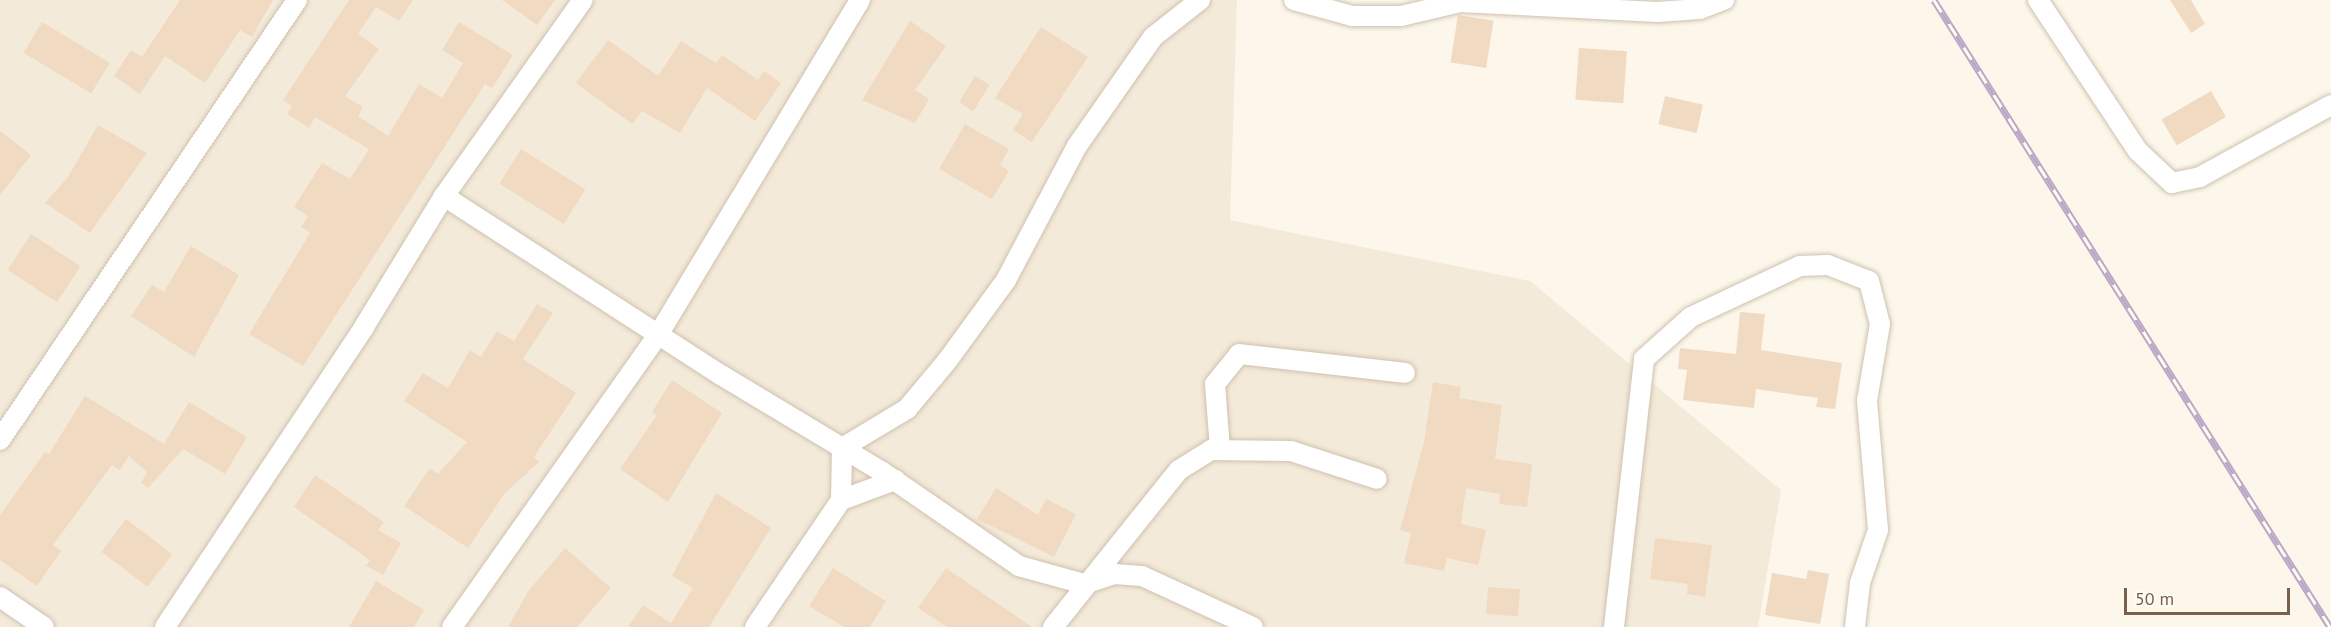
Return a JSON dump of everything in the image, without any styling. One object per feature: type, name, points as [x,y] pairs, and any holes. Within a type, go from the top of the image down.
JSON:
[{"type":"street","points":[[0,440],[297,0]]},
{"type":"street","points":[[165,627],[364,327],[444,196],[583,0]]},
{"type":"street","points":[[452,627],[658,335],[860,0]]},
{"type":"street","points":[[842,448],[907,409],[947,361],[1006,280],[1077,146],[1153,37],[1200,0]]},
{"type":"street","points":[[1294,0],[1352,16],[1401,16],[1460,2],[1657,12],[1700,9],[1724,0]]},
{"type":"street","points":[[2038,0],[2138,151],[2172,183],[2200,177],[2331,105]]},
{"type":"street","points":[[444,196],[658,335],[895,480],[1019,566],[1084,584],[1114,574],[1142,576],[1244,626]]},
{"type":"street","points":[[1614,627],[1644,359],[1691,317],[1800,266],[1828,265],[1869,281],[1880,324],[1867,401],[1878,530],[1860,583],[1855,627]]},
{"type":"street","points":[[1220,449],[1215,384],[1239,354],[1405,373]]},
{"type":"street","points":[[754,627],[841,500],[842,448]]},
{"type":"street","points":[[1053,627],[1084,584],[1179,470],[1220,449],[1291,451],[1377,479]]},
{"type":"street","points":[[841,500],[895,480]]},
{"type":"street","points":[[0,597],[44,627]]},
{"type":"shaded area","points":[[0,0],[1237,0],[1230,220],[1530,281],[1781,490],[1758,627],[0,627]]},
{"type":"building","points":[[180,0],[273,0],[252,37],[240,30],[205,83],[165,56],[140,94],[114,76],[131,50],[142,57]]},
{"type":"building","points":[[349,0],[413,0],[399,21],[376,7],[358,34],[379,49],[345,96],[363,107],[358,116],[388,136],[419,84],[442,98],[463,63],[442,50],[459,22],[513,55],[492,88],[485,84],[303,366],[249,334],[310,233],[301,227],[308,216],[294,207],[322,163],[350,179],[369,149],[315,117],[309,128],[287,114],[292,106],[283,100]]},
{"type":"building","points":[[502,0],[555,0],[537,25]]},
{"type":"building","points":[[2170,0],[2191,0],[2205,24],[2191,33]]},
{"type":"building","points":[[1458,15],[1494,21],[1486,68],[1450,62]]},
{"type":"building","points":[[910,21],[946,46],[915,90],[929,99],[915,123],[862,100]]},
{"type":"building","points":[[42,22],[110,63],[91,94],[23,53]]},
{"type":"building","points":[[1041,27],[1088,57],[1032,142],[1013,130],[1023,114],[995,98]]},
{"type":"building","points":[[608,40],[658,76],[681,41],[716,63],[722,55],[758,80],[764,71],[781,83],[755,121],[707,88],[680,133],[642,111],[632,124],[576,83]]},
{"type":"building","points":[[1579,48],[1627,51],[1623,103],[1575,100]]},
{"type":"building","points":[[975,76],[990,85],[974,111],[959,103]]},
{"type":"building","points":[[2211,91],[2226,117],[2177,145],[2162,120]]},
{"type":"building","points":[[1665,96],[1703,105],[1696,133],[1658,124]]},
{"type":"building","points":[[965,124],[1009,149],[1000,165],[1009,171],[992,199],[939,169]]},
{"type":"building","points":[[98,125],[147,153],[90,233],[45,203],[68,177]]},
{"type":"building","points":[[0,131],[31,155],[0,195]]},
{"type":"building","points":[[521,149],[585,189],[564,224],[499,184]]},
{"type":"building","points":[[31,234],[80,266],[57,302],[8,270]]},
{"type":"building","points":[[191,246],[239,275],[194,357],[131,316],[152,285],[164,292]]},
{"type":"building","points":[[537,304],[553,313],[523,359],[576,393],[534,457],[539,462],[505,493],[468,548],[404,506],[430,468],[438,474],[467,442],[404,401],[423,373],[448,388],[470,350],[481,357],[497,331],[514,341]]},
{"type":"building","points":[[1740,312],[1765,314],[1761,350],[1842,363],[1835,409],[1816,407],[1818,398],[1756,389],[1754,408],[1683,400],[1687,370],[1678,369],[1680,348],[1736,354]]},
{"type":"building","points":[[672,380],[722,413],[668,502],[620,469],[657,415],[652,412]]},
{"type":"building","points":[[1433,382],[1461,387],[1459,398],[1502,405],[1495,459],[1532,464],[1527,507],[1499,504],[1500,494],[1466,488],[1461,524],[1486,530],[1478,565],[1447,558],[1444,571],[1404,563],[1411,533],[1400,530],[1424,442]]},
{"type":"building","points":[[85,396],[164,444],[189,402],[247,437],[225,474],[183,449],[148,488],[141,483],[147,472],[129,456],[120,470],[112,465],[53,545],[61,551],[37,586],[0,560],[0,515],[45,452],[49,454]]},
{"type":"building","points":[[315,475],[384,522],[378,530],[401,543],[383,575],[366,566],[370,560],[294,507]]},
{"type":"building","points":[[996,488],[1038,515],[1046,499],[1076,514],[1054,557],[977,519]]},
{"type":"building","points":[[716,493],[771,528],[709,627],[628,627],[643,605],[671,623],[693,588],[672,576]]},
{"type":"building","points":[[126,519],[172,554],[148,587],[101,552]]},
{"type":"building","points":[[1655,538],[1712,545],[1705,597],[1687,594],[1688,584],[1650,579]]},
{"type":"building","points":[[565,548],[611,588],[577,627],[508,627],[529,590]]},
{"type":"building","points":[[833,568],[886,601],[870,627],[844,627],[809,606]]},
{"type":"building","points":[[946,568],[1032,627],[947,627],[918,608]]},
{"type":"building","points":[[1808,570],[1829,574],[1820,624],[1765,615],[1772,573],[1806,579]]},
{"type":"building","points":[[376,581],[424,610],[414,627],[349,627]]},
{"type":"building","points":[[1488,587],[1520,589],[1518,616],[1486,614]]},
{"type":"railway","points":[[1934,0],[2330,627]]}]
